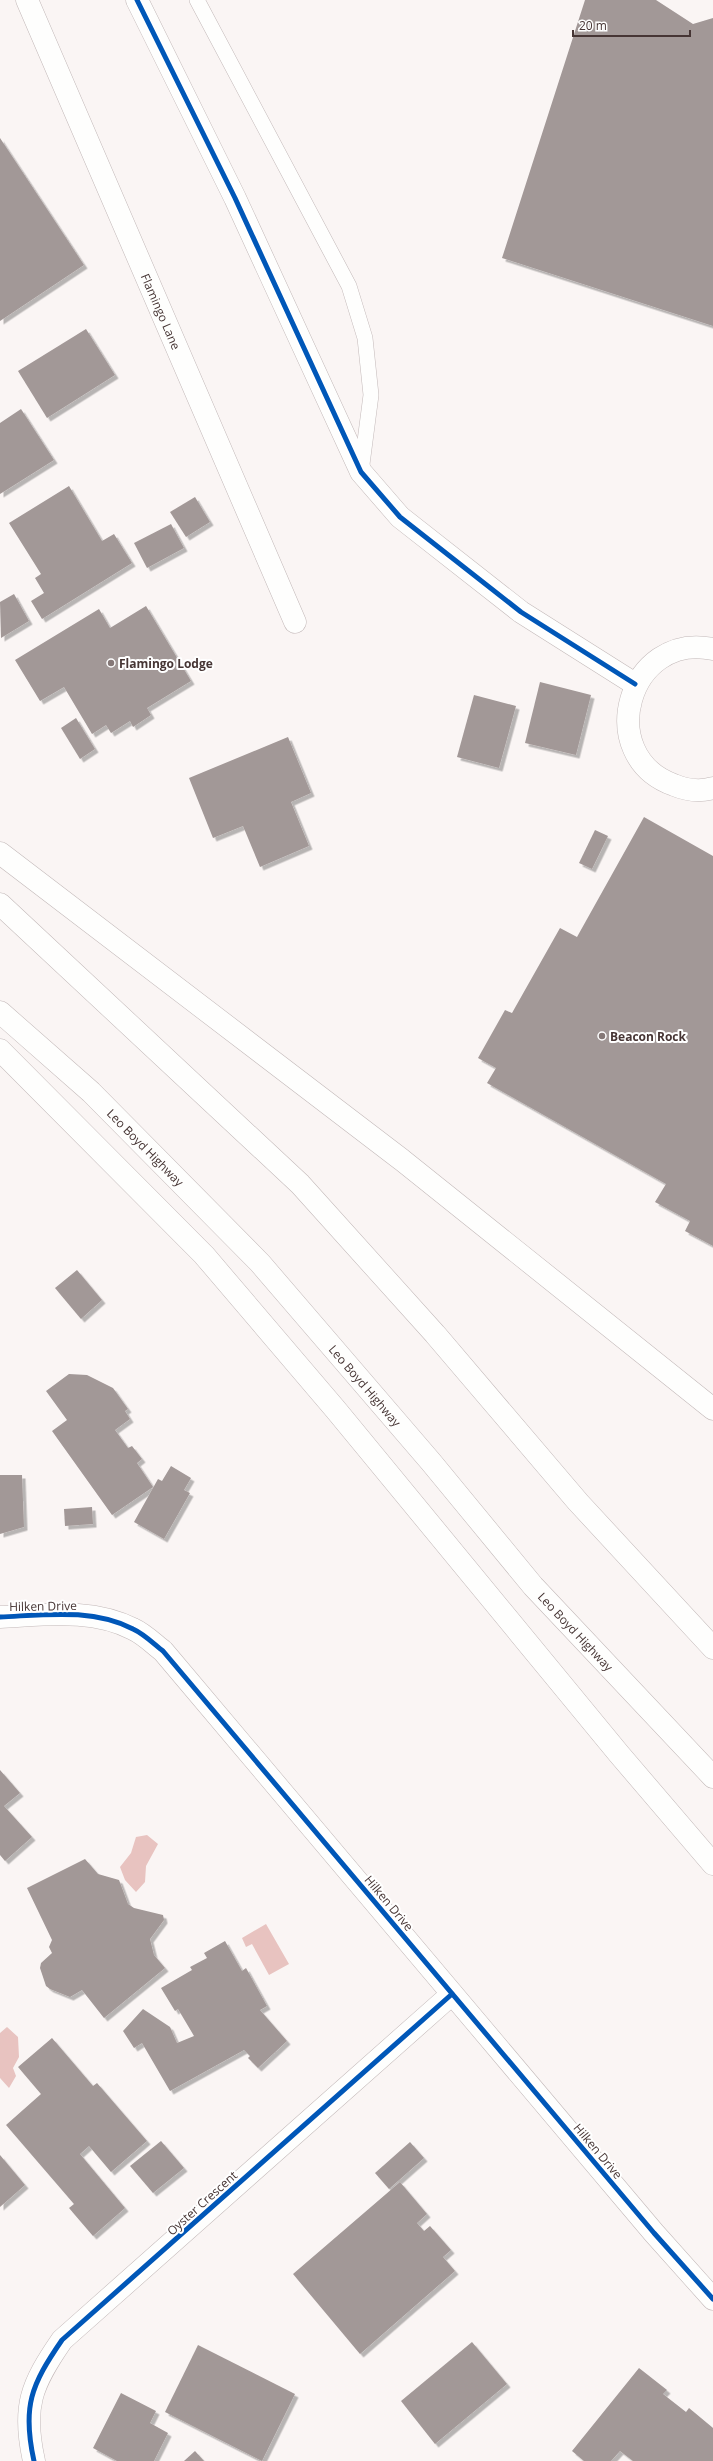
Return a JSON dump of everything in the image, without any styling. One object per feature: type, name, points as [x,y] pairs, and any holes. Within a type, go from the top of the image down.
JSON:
[{"type":"main road","name":"Flamingo Lane","points":[[27,0],[294,622]]},
{"type":"main road","points":[[137,0],[235,198],[361,472],[400,518],[515,607],[635,684]]},
{"type":"main road","points":[[711,790],[686,789],[664,782],[647,768],[634,750],[628,728],[628,706],[635,684],[649,666],[668,654],[689,648],[713,648]]},
{"type":"main road","points":[[0,853],[402,1160],[713,1409]]},
{"type":"main road","points":[[0,904],[300,1184],[435,1334],[578,1502],[713,1648]]},
{"type":"main road","name":"Leo Boyd Highway","points":[[0,1012],[91,1092],[260,1263],[432,1462],[533,1586],[713,1777]]},
{"type":"main road","points":[[0,1050],[204,1255],[336,1410],[619,1754],[713,1864]]},
{"type":"main road","name":"Hilken Drive","points":[[0,1616],[69,1614],[106,1618],[134,1629],[163,1651],[654,2233],[713,2299]]},
{"type":"main road","name":"Oyster Crescent","points":[[34,2461],[28,2432],[30,2401],[42,2370],[62,2340],[452,1994]]},
{"type":"lane","points":[[197,0],[349,286],[365,338],[371,396],[361,472]]},
{"type":"shaded area","points":[[147,1835],[158,1844],[146,1866],[145,1882],[136,1892],[125,1880],[120,1867],[131,1853],[136,1837]]},
{"type":"shaded area","points":[[266,1924],[289,1964],[269,1975],[252,1944],[246,1947],[242,1938]]},
{"type":"shaded area","points":[[7,2027],[18,2037],[19,2057],[13,2068],[16,2076],[9,2088],[0,2078],[0,2033]]},
{"type":"building","points":[[585,0],[656,0],[693,24],[713,18],[713,326],[502,258]]},
{"type":"building","points":[[0,138],[84,265],[0,321]]},
{"type":"building","points":[[86,329],[115,375],[47,418],[18,371]]},
{"type":"building","points":[[21,409],[54,460],[0,494],[0,423]]},
{"type":"building","points":[[69,486],[102,541],[114,534],[132,563],[42,619],[31,601],[44,593],[35,578],[41,574],[9,523]]},
{"type":"building","points":[[195,497],[210,522],[186,537],[170,512]]},
{"type":"building","points":[[171,524],[184,548],[147,568],[134,543]]},
{"type":"building","points":[[14,594],[29,621],[1,638],[0,602]]},
{"type":"building","points":[[146,606],[191,681],[147,708],[151,715],[133,727],[130,721],[111,733],[106,725],[92,734],[64,687],[40,701],[15,660],[99,609],[110,628]]},
{"type":"building","points":[[540,682],[591,695],[576,755],[525,743]]},
{"type":"building","points":[[474,695],[516,706],[499,768],[457,757]]},
{"type":"building","points":[[76,718],[95,749],[80,759],[61,728]]},
{"type":"building","points":[[288,737],[311,793],[291,802],[309,846],[260,867],[243,826],[213,838],[189,778]]},
{"type":"building","name":"Beacon Rock","points":[[644,817],[713,856],[713,1246],[685,1231],[690,1221],[655,1202],[666,1184],[487,1083],[496,1068],[478,1058],[505,1010],[512,1013],[560,928],[577,937]]},
{"type":"building","points":[[595,830],[608,836],[592,869],[579,863]]},
{"type":"building","points":[[77,1270],[102,1300],[81,1319],[55,1288]]},
{"type":"building","points":[[69,1374],[87,1375],[113,1388],[128,1409],[125,1411],[130,1419],[115,1430],[128,1448],[132,1446],[142,1459],[137,1463],[153,1487],[112,1515],[52,1431],[67,1420],[46,1391]]},
{"type":"building","points":[[171,1466],[191,1478],[184,1490],[190,1493],[164,1539],[134,1522],[158,1479],[162,1481]]},
{"type":"building","points":[[0,1475],[22,1475],[24,1527],[0,1534]]},
{"type":"building","points":[[92,1507],[93,1524],[65,1526],[64,1509]]},
{"type":"building","points":[[0,1770],[20,1793],[4,1806],[32,1837],[5,1861],[0,1855]]},
{"type":"building","points":[[85,1859],[98,1874],[119,1880],[128,1904],[134,1908],[163,1915],[164,1920],[150,1939],[154,1955],[165,1968],[104,2018],[82,1990],[70,1997],[46,1986],[40,1968],[41,1963],[52,1953],[49,1947],[52,1940],[27,1888]]},
{"type":"building","points":[[225,1941],[242,1971],[246,1968],[267,2006],[260,2010],[287,2041],[258,2068],[248,2058],[250,2056],[244,2050],[170,2091],[142,2043],[134,2048],[123,2031],[143,2009],[170,2027],[177,2043],[194,2036],[178,2009],[175,2011],[161,1988],[192,1970],[190,1967],[207,1958],[204,1953]]},
{"type":"building","points":[[52,2038],[93,2086],[97,2083],[147,2141],[111,2172],[89,2146],[80,2154],[125,2208],[93,2236],[69,2208],[74,2204],[6,2125],[41,2094],[18,2067]]},
{"type":"building","points":[[161,2141],[184,2168],[153,2193],[130,2166]]},
{"type":"building","points":[[410,2142],[424,2158],[389,2189],[375,2173]]},
{"type":"building","points":[[0,2155],[25,2185],[0,2207]]},
{"type":"building","points":[[400,2182],[427,2214],[417,2223],[424,2231],[430,2226],[451,2250],[443,2257],[455,2271],[360,2354],[293,2274]]},
{"type":"building","points":[[472,2342],[507,2384],[435,2444],[401,2401]]},
{"type":"building","points":[[198,2345],[295,2394],[262,2461],[165,2412]]},
{"type":"building","points":[[639,2368],[667,2390],[663,2394],[686,2412],[689,2408],[713,2428],[713,2461],[633,2461],[620,2451],[611,2461],[584,2461],[572,2451]]},
{"type":"building","points":[[121,2393],[156,2411],[150,2423],[168,2433],[154,2461],[117,2461],[93,2448]]},
{"type":"building","points":[[195,2451],[204,2461],[184,2461]]},
{"type":"cycle path","points":[[137,0],[235,198],[361,472],[400,517],[521,612],[635,684]]},
{"type":"cycle path","points":[[0,1617],[68,1614],[101,1618],[117,1622],[137,1631],[163,1651],[654,2233],[713,2299]]},
{"type":"cycle path","points":[[34,2461],[30,2442],[29,2426],[29,2411],[32,2397],[36,2384],[43,2370],[62,2340],[452,1994]]},
{"type":"place","name":"Flamingo Lodge","points":[[111,663]]},
{"type":"place","name":"Beacon Rock","points":[[602,1036]]}]
